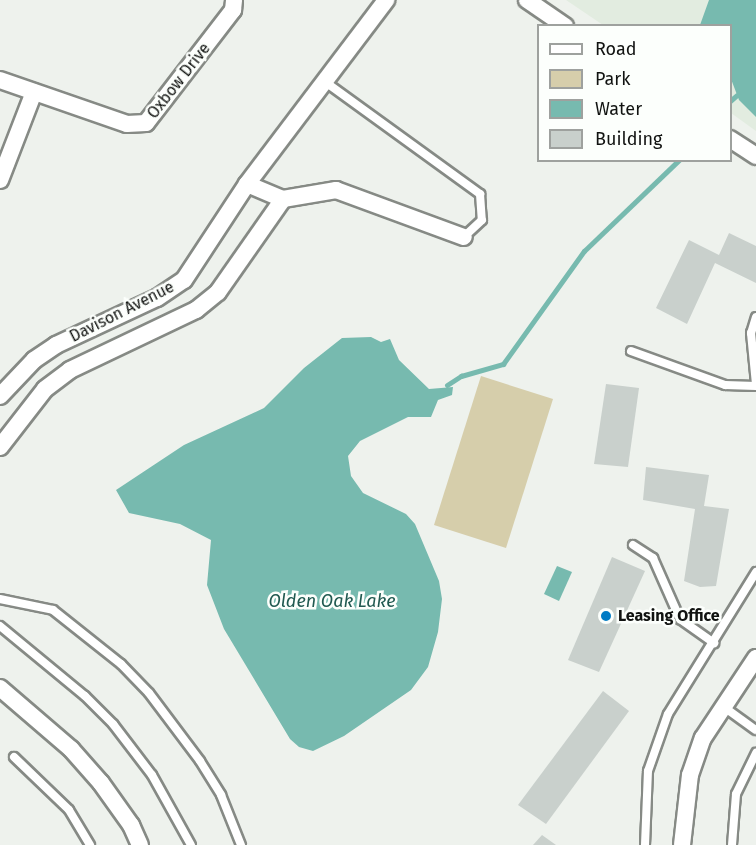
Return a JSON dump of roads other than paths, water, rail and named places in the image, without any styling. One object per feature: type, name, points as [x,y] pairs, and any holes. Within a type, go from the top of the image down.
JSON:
[{"type":"street","name":"Oxbow Drive","points":[[0,80],[127,124],[146,123],[233,10],[234,0]]},
{"type":"street","name":"Davison Avenue","points":[[0,396],[34,360],[56,345],[157,298],[184,280],[205,254],[247,184],[386,0]]},
{"type":"street","points":[[527,0],[562,24]]},
{"type":"street","points":[[0,180],[34,92]]},
{"type":"street","points":[[732,140],[756,156]]},
{"type":"street","points":[[247,184],[283,199],[336,190],[464,237]]},
{"type":"street","points":[[0,447],[45,389],[70,370],[196,310],[218,292],[283,199]]},
{"type":"street","points":[[682,845],[690,775],[703,738],[756,658]]},
{"type":"street","points":[[0,688],[71,749],[101,783],[137,844]]},
{"type":"lane","points":[[324,81],[480,194],[482,220],[464,237]]},
{"type":"lane","points":[[631,351],[725,385],[756,385],[751,333],[756,317]]},
{"type":"lane","points":[[633,545],[652,558],[680,619],[714,643]]},
{"type":"lane","points":[[645,845],[648,771],[668,714],[756,572]]},
{"type":"lane","points":[[0,599],[53,610],[121,664],[149,693],[200,761],[221,795],[241,845]]},
{"type":"lane","points":[[0,626],[85,696],[112,724],[152,775],[191,845]]},
{"type":"lane","points":[[724,707],[756,730]]},
{"type":"lane","points":[[732,845],[735,794],[756,753]]},
{"type":"lane","points":[[14,757],[69,810],[90,845]]},
{"type":"water","points":[[709,0],[756,0],[756,117],[739,100],[732,82],[732,24],[700,24]]},
{"type":"water","name":"Olden Oak Lake","points":[[371,337],[381,342],[390,339],[399,360],[429,389],[453,387],[452,395],[438,400],[431,417],[408,417],[360,441],[348,456],[351,476],[363,493],[406,514],[415,524],[439,581],[442,599],[438,632],[428,667],[411,690],[344,736],[313,751],[299,747],[290,739],[224,629],[207,585],[211,540],[180,524],[129,513],[116,490],[184,445],[264,408],[304,368],[342,338]]},
{"type":"water","points":[[557,566],[572,572],[559,601],[544,594]]},
{"type":"waterway","points":[[732,99],[737,95]]},
{"type":"waterway","points":[[447,385],[461,376],[503,364],[584,251],[677,162]]},
{"type":"place","name":"Leasing Office","points":[[606,616]]}]
